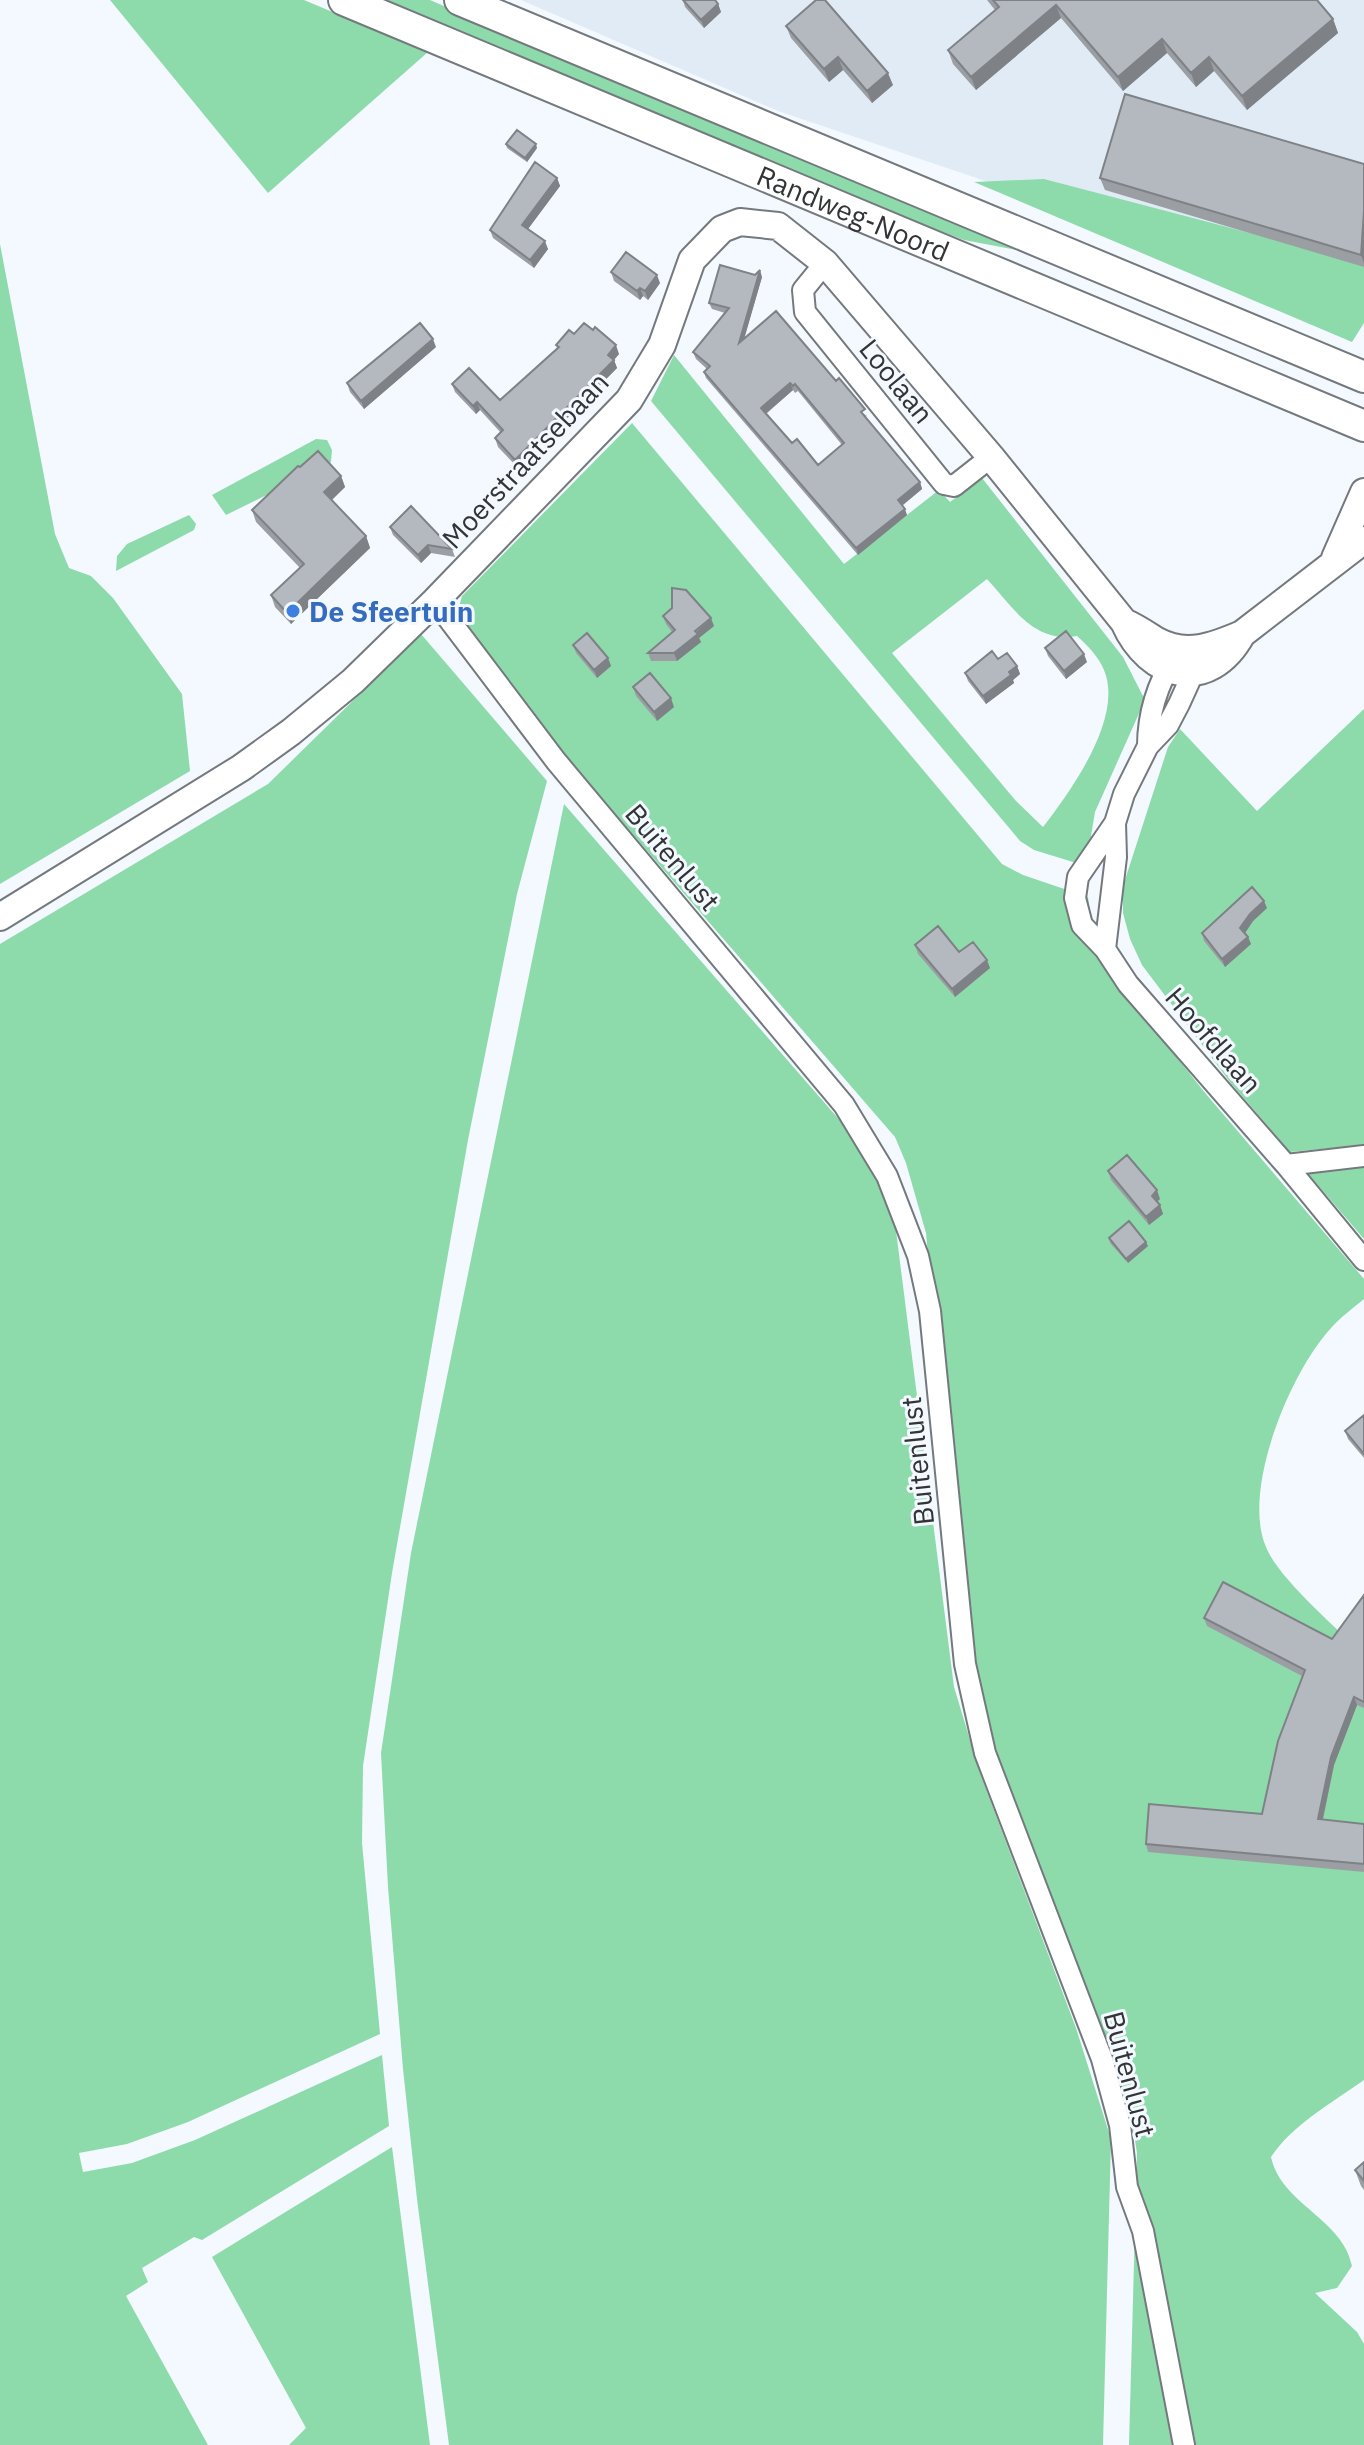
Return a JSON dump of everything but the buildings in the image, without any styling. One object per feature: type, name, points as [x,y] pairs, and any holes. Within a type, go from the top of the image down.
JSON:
[{"type":"main road","name":"Randweg-Noord","points":[[344,0],[1364,426]]},
{"type":"main road","name":"Randweg-Noord","points":[[460,0],[1364,377]]},
{"type":"street","name":"Moerstraatsebaan","points":[[0,917],[241,768],[353,681],[435,601],[629,400],[662,345],[692,260],[722,229],[740,222],[778,226],[825,263],[991,457],[1124,622],[1159,642],[1179,664]]},
{"type":"street","name":"Loolaan","points":[[825,263],[803,290],[805,312],[944,484],[954,486],[991,457]]},
{"type":"street","points":[[1333,562],[1364,492]]},
{"type":"street","points":[[1179,664],[1202,648],[1242,634],[1364,540]]},
{"type":"street","name":"Buitenlust","points":[[435,601],[556,761],[844,1105],[887,1176],[918,1256],[930,1311],[965,1664],[985,1753],[1102,2059],[1120,2125],[1127,2187],[1143,2231],[1184,2445]]},
{"type":"street","name":"Hoofdlaan","points":[[1179,664],[1189,682],[1168,725],[1148,746],[1124,794],[1115,823],[1078,877],[1075,898],[1082,925],[1105,949],[1128,984],[1286,1165],[1364,1260]]},
{"type":"street","name":"Hoofdlaan","points":[[1105,949],[1116,857],[1115,823]]},
{"type":"street","points":[[1286,1165],[1364,1156]]},
{"type":"shaded area","points":[[521,0],[1364,0],[1364,309],[778,111]]},
{"type":"green space","points":[[110,0],[304,0],[428,52],[268,193]]},
{"type":"green space","points":[[376,0],[430,0],[1022,251],[964,240],[887,211]]},
{"type":"green space","points":[[1044,179],[1364,263],[1364,323],[1352,342],[974,182]]},
{"type":"green space","points":[[0,244],[55,534],[69,568],[91,576],[113,598],[182,694],[190,771],[0,884]]},
{"type":"green space","points":[[674,355],[844,564],[939,490],[950,502],[982,478],[1123,657],[1145,700],[1095,812],[1086,866],[1034,850],[1020,841],[651,401]],"holes":[[[987,579],[1036,629],[1062,637],[1077,636],[1089,647],[1104,670],[1108,689],[1101,731],[1080,774],[1043,827],[1016,801],[892,653]]]},
{"type":"green space","points":[[632,423],[1002,864],[1023,875],[1088,897],[1092,931],[1102,964],[1206,1094],[1364,1279],[1364,1299],[1336,1323],[1316,1346],[1287,1400],[1265,1464],[1260,1523],[1266,1547],[1283,1573],[1364,1655],[1364,2080],[1302,2124],[1271,2157],[1287,2187],[1337,2236],[1352,2266],[1337,2288],[1315,2293],[1357,2332],[1364,2344],[1364,2445],[1129,2445],[1137,2153],[1131,2115],[1014,1807],[989,1729],[974,1658],[944,1425],[926,1233],[906,1163],[895,1137],[467,643],[457,614],[462,596]]},
{"type":"green space","points":[[316,439],[327,440],[332,450],[331,462],[317,470],[226,515],[212,495]]},
{"type":"green space","points":[[189,515],[196,524],[194,530],[116,571],[117,556],[127,544]]},
{"type":"green space","points":[[421,634],[547,781],[517,894],[468,1140],[392,1573],[363,1766],[362,1843],[380,2034],[188,2122],[127,2144],[79,2153],[83,2172],[132,2163],[195,2140],[382,2055],[389,2126],[202,2240],[194,2237],[142,2268],[148,2282],[126,2296],[208,2445],[0,2445],[0,944],[268,784]]},
{"type":"green space","points":[[1364,709],[1364,1145],[1290,1152],[1230,1082],[1142,965],[1123,913],[1123,886],[1168,747],[1180,729],[1257,811]]},
{"type":"green space","points":[[564,804],[850,1132],[882,1180],[894,1215],[954,1687],[980,1773],[1076,2028],[1111,2139],[1103,2445],[449,2445],[403,2069],[381,1753],[411,1553]]},
{"type":"green space","points":[[1364,1164],[1364,1239],[1305,1170]]},
{"type":"green space","points":[[392,2147],[430,2445],[289,2445],[306,2428],[212,2257]]},
{"type":"place","name":"De Sfeertuin","points":[[293,611]]}]
